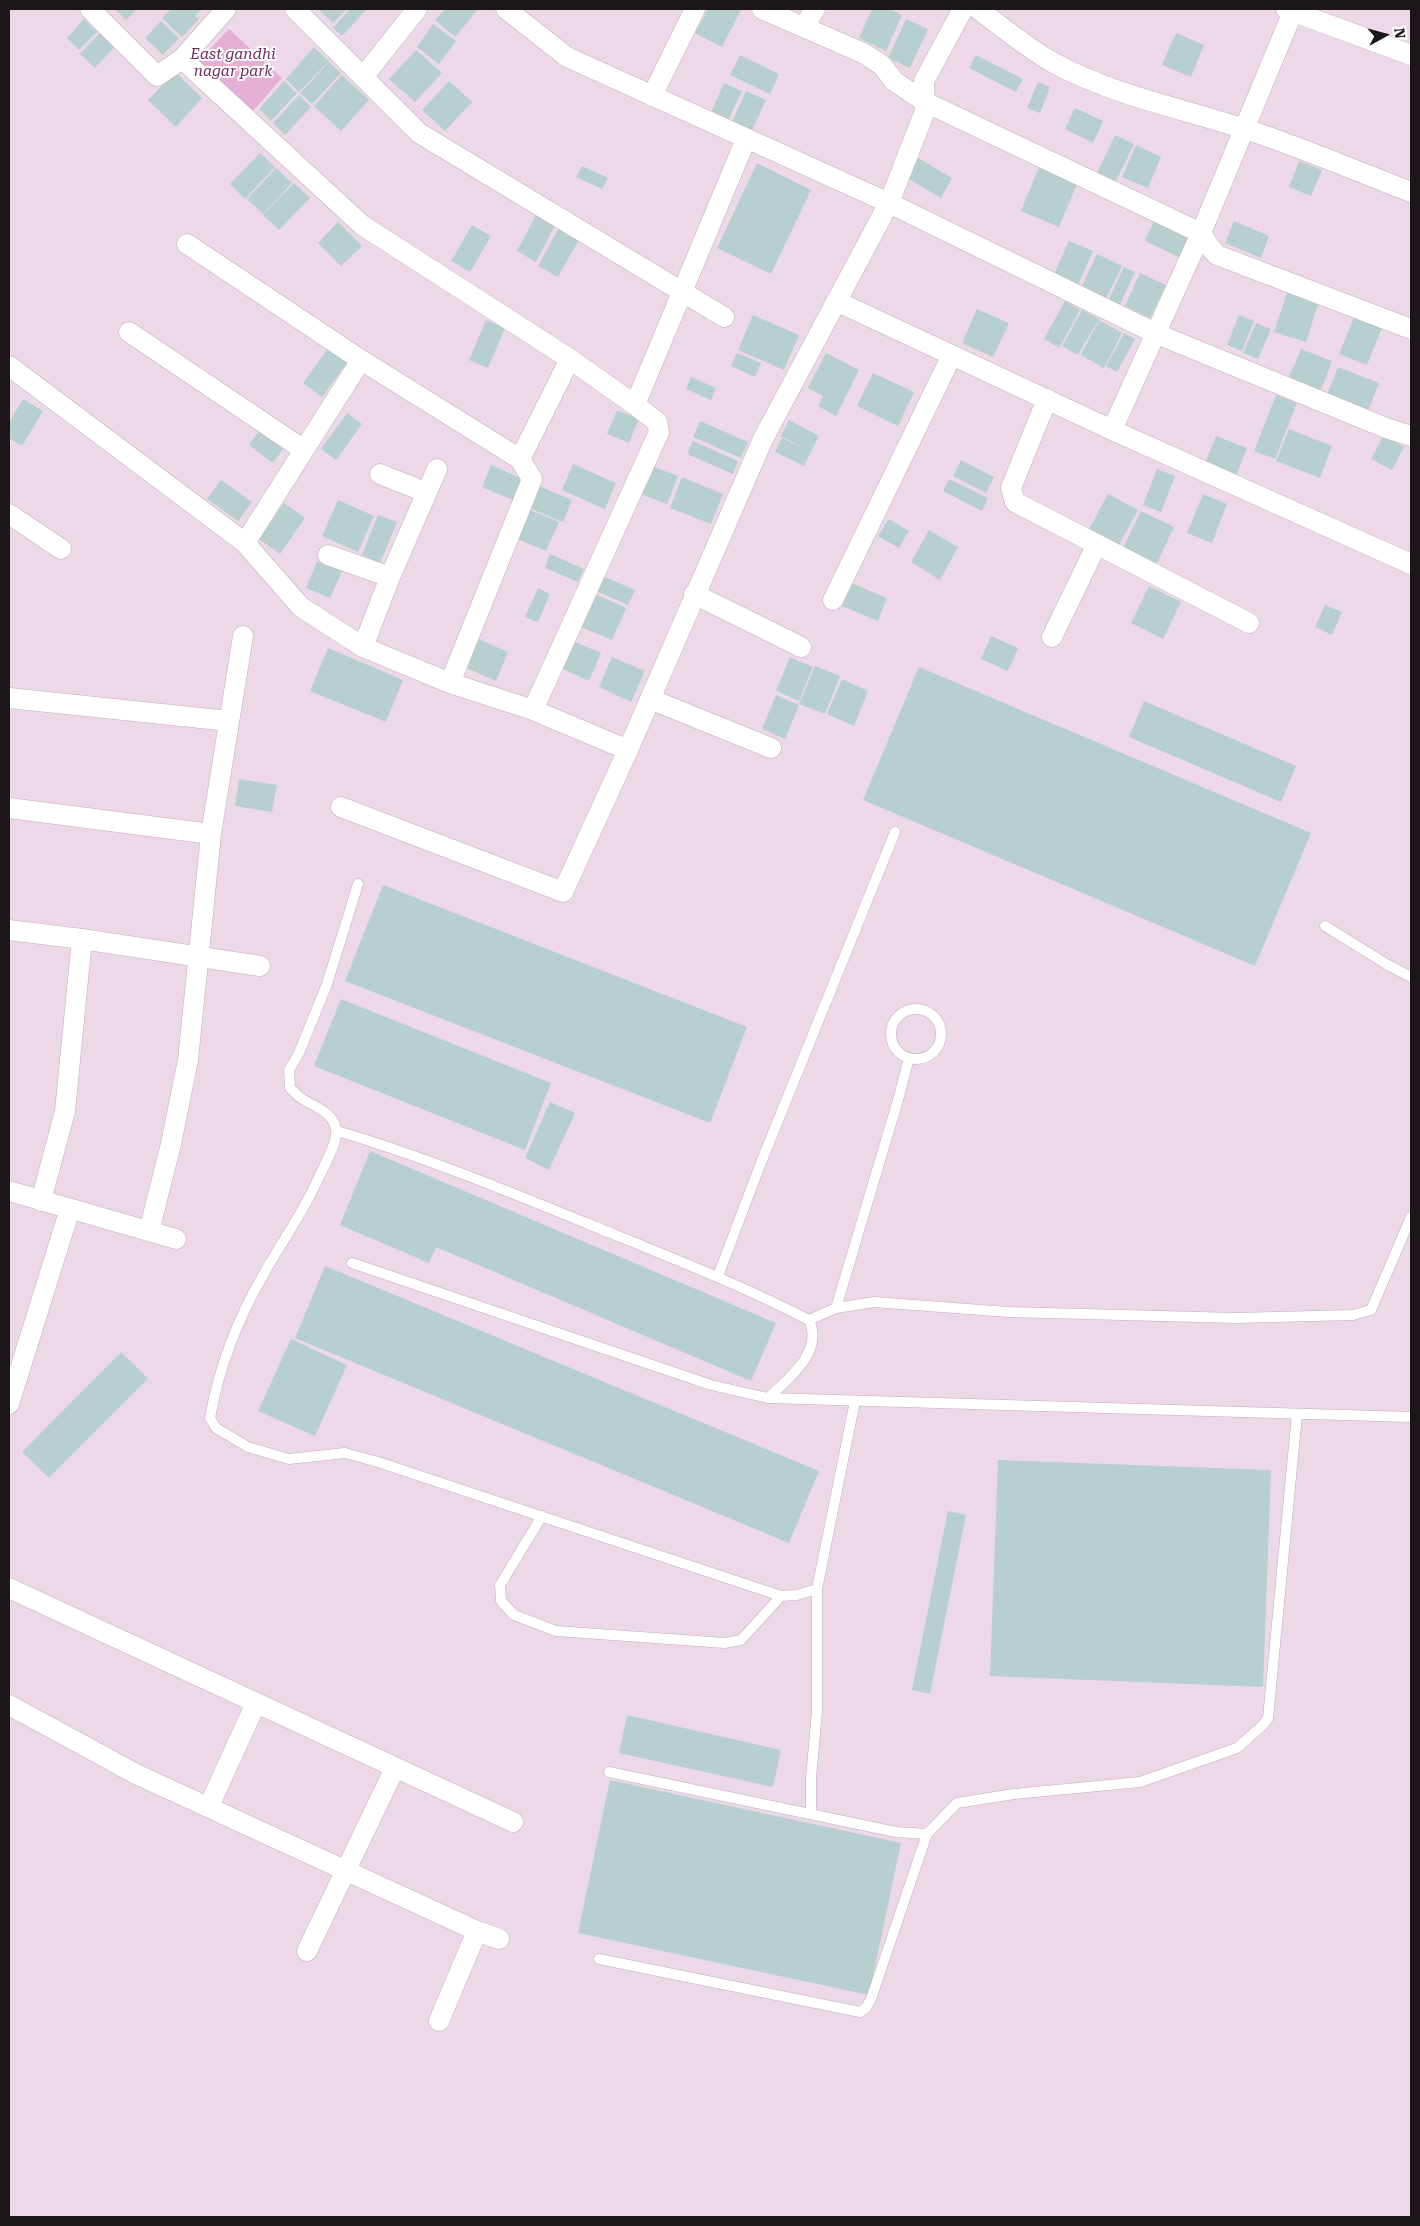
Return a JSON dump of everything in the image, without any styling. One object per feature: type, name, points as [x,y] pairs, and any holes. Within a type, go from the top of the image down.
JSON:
[{"type":"street","points":[[90,9],[157,76],[182,59],[226,9]]},
{"type":"street","points":[[295,9],[419,133],[724,318]]},
{"type":"street","points":[[363,77],[417,9]]},
{"type":"street","points":[[506,9],[567,57],[889,203],[1157,334],[1386,428],[1411,436]]},
{"type":"street","points":[[652,96],[695,9]]},
{"type":"street","points":[[762,9],[863,53],[882,65],[894,81],[926,102],[1201,233],[1217,255],[1411,328]]},
{"type":"street","points":[[804,27],[815,9]]},
{"type":"street","points":[[341,807],[563,892],[628,750],[694,594],[763,439],[889,203],[925,112],[924,81],[963,9]]},
{"type":"street","points":[[978,9],[1027,45],[1080,76],[1160,104],[1246,129],[1411,192]]},
{"type":"street","points":[[1112,430],[1157,334],[1246,129],[1291,10],[1411,54]]},
{"type":"street","points":[[182,59],[362,225],[570,359],[657,422],[659,432],[534,710]]},
{"type":"street","points":[[634,406],[680,292],[746,139]]},
{"type":"street","points":[[187,244],[361,360],[520,459],[532,478],[450,683]]},
{"type":"street","points":[[836,301],[1112,430],[1411,564]]},
{"type":"street","points":[[129,332],[304,450]]},
{"type":"street","points":[[833,600],[952,355]]},
{"type":"street","points":[[520,459],[570,359]]},
{"type":"street","points":[[245,543],[361,360]]},
{"type":"street","points":[[9,366],[245,543],[301,606],[364,647],[450,683],[534,710],[628,750]]},
{"type":"street","points":[[1047,399],[1011,488],[1015,502],[1249,622]]},
{"type":"street","points":[[364,647],[390,577],[436,468]]},
{"type":"street","points":[[380,474],[425,492]]},
{"type":"street","points":[[9,514],[61,549]]},
{"type":"street","points":[[1052,637],[1096,544]]},
{"type":"street","points":[[328,554],[390,577]]},
{"type":"street","points":[[694,594],[801,647]]},
{"type":"street","points":[[149,1231],[171,1144],[188,1060],[211,834],[243,636]]},
{"type":"street","points":[[9,698],[229,721]]},
{"type":"street","points":[[650,699],[771,748]]},
{"type":"street","points":[[9,808],[211,834]]},
{"type":"street","points":[[9,930],[260,966]]},
{"type":"street","points":[[41,1201],[65,1111],[82,939]]},
{"type":"street","points":[[9,1192],[176,1239]]},
{"type":"street","points":[[9,1404],[70,1209]]},
{"type":"street","points":[[9,1588],[512,1822]]},
{"type":"street","points":[[209,1806],[256,1703]]},
{"type":"street","points":[[9,1705],[136,1774],[499,1940]]},
{"type":"street","points":[[307,1951],[395,1768]]},
{"type":"street","points":[[439,2021],[477,1931]]},
{"type":"lane","points":[[718,1276],[762,1160],[895,832]]},
{"type":"lane","points":[[358,884],[327,984],[299,1053],[289,1070],[290,1088],[300,1098],[321,1108],[332,1120],[337,1131],[333,1146],[308,1201],[265,1272],[229,1346],[210,1418],[216,1428],[240,1442],[289,1459],[345,1453],[378,1462],[781,1596],[797,1596],[817,1589]]},
{"type":"lane","points":[[1325,926],[1411,977]]},
{"type":"lane","points":[[918,1008],[926,1010],[939,1022],[941,1039],[938,1047],[925,1058],[909,1058],[895,1049],[892,1041],[892,1025],[902,1012],[918,1008]]},
{"type":"lane","points":[[836,1308],[909,1058]]},
{"type":"lane","points":[[337,1131],[385,1145],[718,1276],[809,1320],[813,1329],[810,1350],[803,1364],[768,1398]]},
{"type":"lane","points":[[809,1320],[836,1308],[874,1302],[1008,1312],[1227,1318],[1353,1315],[1371,1310],[1411,1217]]},
{"type":"lane","points":[[352,1263],[711,1385],[768,1398],[1411,1417]]},
{"type":"lane","points":[[811,1814],[811,1778],[817,1711],[817,1589],[855,1401]]},
{"type":"lane","points":[[599,1959],[860,2012],[866,2008],[871,1999],[927,1834],[957,1803],[1014,1794],[1140,1782],[1237,1748],[1263,1725],[1268,1718],[1297,1414]]},
{"type":"lane","points":[[542,1516],[500,1585],[501,1601],[514,1615],[556,1632],[725,1643],[741,1640],[781,1596]]},
{"type":"lane","points":[[609,1772],[896,1832],[927,1834]]},
{"type":"green space","name":"East gandhi nagar park","points":[[229,29],[282,78],[252,112],[198,62]]},
{"type":"building","points":[[115,9],[137,9],[126,20]]},
{"type":"building","points":[[171,9],[202,9],[195,16],[199,19],[182,37],[162,18]]},
{"type":"building","points":[[318,9],[347,9],[333,23]]},
{"type":"building","points":[[350,9],[367,9],[342,36],[333,28]]},
{"type":"building","points":[[445,9],[478,9],[455,37],[435,20]]},
{"type":"building","points":[[708,9],[741,10],[722,47],[695,33]]},
{"type":"building","points":[[872,9],[890,9],[902,15],[886,51],[859,38]]},
{"type":"building","points":[[84,19],[97,32],[79,50],[67,38]]},
{"type":"building","points":[[906,19],[928,29],[910,68],[888,58]]},
{"type":"building","points":[[161,21],[179,38],[163,55],[145,38]]},
{"type":"building","points":[[433,24],[456,41],[439,64],[417,47]]},
{"type":"building","points":[[101,32],[115,46],[95,68],[80,54]]},
{"type":"building","points":[[1176,33],[1204,45],[1191,77],[1162,65]]},
{"type":"building","points":[[314,47],[329,61],[299,92],[286,79]]},
{"type":"building","points":[[416,50],[442,73],[415,102],[389,79]]},
{"type":"building","points":[[740,55],[779,74],[770,94],[730,75]]},
{"type":"building","points":[[976,55],[1023,79],[1016,92],[969,68]]},
{"type":"building","points":[[329,62],[341,73],[312,104],[300,93]]},
{"type":"building","points":[[175,72],[202,98],[176,127],[148,100]]},
{"type":"building","points":[[342,75],[369,100],[341,131],[314,106]]},
{"type":"building","points":[[284,81],[297,93],[271,121],[259,109]]},
{"type":"building","points":[[449,81],[472,102],[445,131],[422,110]]},
{"type":"building","points":[[1038,82],[1050,87],[1040,113],[1027,108]]},
{"type":"building","points":[[724,83],[742,91],[727,123],[710,115]]},
{"type":"building","points":[[746,91],[766,100],[750,135],[730,126]]},
{"type":"building","points":[[299,95],[311,107],[285,135],[273,123]]},
{"type":"building","points":[[1075,108],[1103,121],[1093,143],[1065,129]]},
{"type":"building","points":[[1115,135],[1134,144],[1116,181],[1097,173]]},
{"type":"building","points":[[1136,145],[1161,157],[1148,188],[1122,177]]},
{"type":"building","points":[[260,153],[275,167],[245,199],[230,184]]},
{"type":"building","points":[[918,158],[952,178],[941,198],[907,178]]},
{"type":"building","points":[[1299,161],[1322,170],[1311,196],[1289,187]]},
{"type":"building","points":[[757,163],[811,190],[771,274],[717,248]]},
{"type":"building","points":[[582,166],[608,178],[602,189],[576,177]]},
{"type":"building","points":[[1039,167],[1077,184],[1059,227],[1021,211]]},
{"type":"building","points":[[276,168],[292,183],[263,214],[247,199]]},
{"type":"building","points":[[294,183],[310,198],[279,230],[263,215]]},
{"type":"building","points":[[1157,214],[1193,231],[1181,258],[1145,241]]},
{"type":"building","points":[[536,215],[555,225],[536,262],[517,251]]},
{"type":"building","points":[[1234,221],[1269,236],[1261,258],[1225,243]]},
{"type":"building","points":[[338,222],[362,246],[341,266],[318,243]]},
{"type":"building","points":[[472,225],[491,236],[470,272],[451,261]]},
{"type":"building","points":[[559,228],[579,240],[558,277],[538,266]]},
{"type":"building","points":[[1069,241],[1093,251],[1077,287],[1053,276]]},
{"type":"building","points":[[1097,254],[1122,266],[1106,299],[1081,288]]},
{"type":"building","points":[[1124,267],[1135,272],[1120,305],[1109,299]]},
{"type":"building","points":[[1140,273],[1166,285],[1150,318],[1125,306]]},
{"type":"building","points":[[1287,293],[1318,304],[1306,342],[1274,332]]},
{"type":"building","points":[[1065,301],[1080,310],[1059,348],[1044,339]]},
{"type":"building","points":[[977,309],[1009,323],[993,357],[962,343]]},
{"type":"building","points":[[1082,310],[1099,319],[1078,355],[1062,346]]},
{"type":"building","points":[[753,315],[799,335],[784,370],[738,350]]},
{"type":"building","points":[[1239,315],[1254,321],[1242,351],[1227,345]]},
{"type":"building","points":[[1354,317],[1382,328],[1367,365],[1339,354]]},
{"type":"building","points":[[486,320],[505,328],[488,368],[469,360]]},
{"type":"building","points":[[1099,320],[1122,333],[1104,368],[1081,355]]},
{"type":"building","points":[[1256,323],[1271,329],[1258,359],[1243,353]]},
{"type":"building","points":[[1124,333],[1135,339],[1117,372],[1106,366]]},
{"type":"building","points":[[330,346],[349,360],[322,397],[303,383]]},
{"type":"building","points":[[1301,349],[1332,361],[1319,395],[1287,382]]},
{"type":"building","points":[[737,353],[761,363],[755,377],[731,366]]},
{"type":"building","points":[[826,353],[859,370],[836,416],[818,406],[823,396],[808,388]]},
{"type":"building","points":[[1338,367],[1379,383],[1368,411],[1327,395]]},
{"type":"building","points":[[873,373],[914,392],[898,426],[857,406]]},
{"type":"building","points":[[691,377],[716,388],[711,400],[686,389]]},
{"type":"building","points":[[1276,395],[1297,403],[1275,459],[1254,451]]},
{"type":"building","points":[[23,399],[43,411],[22,446],[9,438],[9,423]]},
{"type":"building","points":[[617,410],[639,419],[629,443],[607,434]]},
{"type":"building","points":[[347,413],[362,424],[336,460],[321,449]]},
{"type":"building","points":[[789,420],[819,436],[804,466],[775,452],[782,438],[808,451],[781,436]]},
{"type":"building","points":[[700,421],[748,442],[741,458],[693,437]]},
{"type":"building","points":[[1289,429],[1332,446],[1320,478],[1276,461]]},
{"type":"building","points":[[259,431],[283,449],[273,463],[249,445]]},
{"type":"building","points":[[1384,435],[1404,447],[1392,470],[1371,459]]},
{"type":"building","points":[[1216,436],[1247,448],[1235,479],[1204,466]]},
{"type":"building","points":[[693,441],[738,461],[733,474],[687,454]]},
{"type":"building","points":[[961,460],[994,477],[986,493],[953,476]]},
{"type":"building","points":[[573,464],[616,483],[605,509],[562,490]]},
{"type":"building","points":[[491,465],[527,481],[518,502],[482,487]]},
{"type":"building","points":[[649,465],[678,476],[667,504],[638,493]]},
{"type":"building","points":[[1157,469],[1175,476],[1161,512],[1143,505]]},
{"type":"building","points":[[682,477],[723,494],[711,524],[670,508]]},
{"type":"building","points":[[949,479],[988,498],[982,511],[943,491]]},
{"type":"building","points":[[221,480],[252,502],[238,521],[207,499]]},
{"type":"building","points":[[539,486],[572,500],[563,522],[529,508]]},
{"type":"building","points":[[1108,494],[1138,510],[1119,545],[1089,529]]},
{"type":"building","points":[[1203,494],[1227,504],[1212,543],[1187,533]]},
{"type":"building","points":[[338,500],[374,516],[358,552],[322,536]]},
{"type":"building","points":[[284,503],[305,518],[280,554],[259,539]]},
{"type":"building","points":[[528,509],[559,522],[546,551],[515,538]]},
{"type":"building","points":[[1141,511],[1174,527],[1156,565],[1123,548]]},
{"type":"building","points":[[378,515],[397,522],[380,563],[362,555]]},
{"type":"building","points":[[889,519],[909,531],[899,548],[878,536]]},
{"type":"building","points":[[929,530],[958,547],[940,580],[911,562]]},
{"type":"building","points":[[550,554],[584,569],[578,582],[545,568]]},
{"type":"building","points":[[317,561],[342,571],[330,598],[306,588]]},
{"type":"building","points":[[602,576],[635,590],[628,605],[596,591]]},
{"type":"building","points":[[851,583],[887,598],[878,621],[842,606]]},
{"type":"building","points":[[1149,586],[1181,602],[1163,639],[1131,623]]},
{"type":"building","points":[[538,588],[550,594],[538,622],[525,617]]},
{"type":"building","points":[[595,594],[626,608],[612,640],[581,627]]},
{"type":"building","points":[[1325,605],[1342,612],[1332,635],[1315,627]]},
{"type":"building","points":[[991,636],[1018,648],[1008,671],[981,659]]},
{"type":"building","points":[[474,637],[508,652],[496,681],[462,666]]},
{"type":"building","points":[[575,642],[601,653],[589,681],[563,669]]},
{"type":"building","points":[[328,648],[403,680],[386,722],[310,691]]},
{"type":"building","points":[[612,657],[645,671],[631,702],[599,687]]},
{"type":"building","points":[[790,657],[813,667],[799,701],[776,691]]},
{"type":"building","points":[[815,666],[840,676],[825,714],[799,704]]},
{"type":"building","points":[[919,667],[1311,833],[1255,966],[863,800]]},
{"type":"building","points":[[842,679],[868,691],[854,726],[827,714]]},
{"type":"building","points":[[776,695],[799,705],[785,739],[762,729]]},
{"type":"building","points":[[1144,701],[1296,766],[1281,802],[1129,737]]},
{"type":"building","points":[[239,779],[277,785],[272,812],[235,806]]},
{"type":"building","points":[[383,885],[747,1027],[710,1123],[345,981]]},
{"type":"building","points":[[341,999],[551,1083],[525,1150],[314,1066]]},
{"type":"building","points":[[550,1102],[575,1113],[549,1170],[525,1158]]},
{"type":"building","points":[[370,1151],[776,1323],[751,1381],[436,1247],[429,1263],[340,1225]]},
{"type":"building","points":[[325,1266],[819,1471],[789,1543],[295,1338]]},
{"type":"building","points":[[291,1339],[347,1365],[315,1436],[258,1411]]},
{"type":"building","points":[[121,1352],[148,1379],[49,1478],[22,1452]]},
{"type":"building","points":[[998,1460],[1271,1470],[1263,1687],[990,1676]]},
{"type":"building","points":[[948,1511],[966,1515],[930,1694],[912,1690]]},
{"type":"building","points":[[627,1715],[781,1750],[773,1787],[619,1753]]},
{"type":"building","points":[[610,1780],[901,1843],[869,1995],[578,1933]]}]
